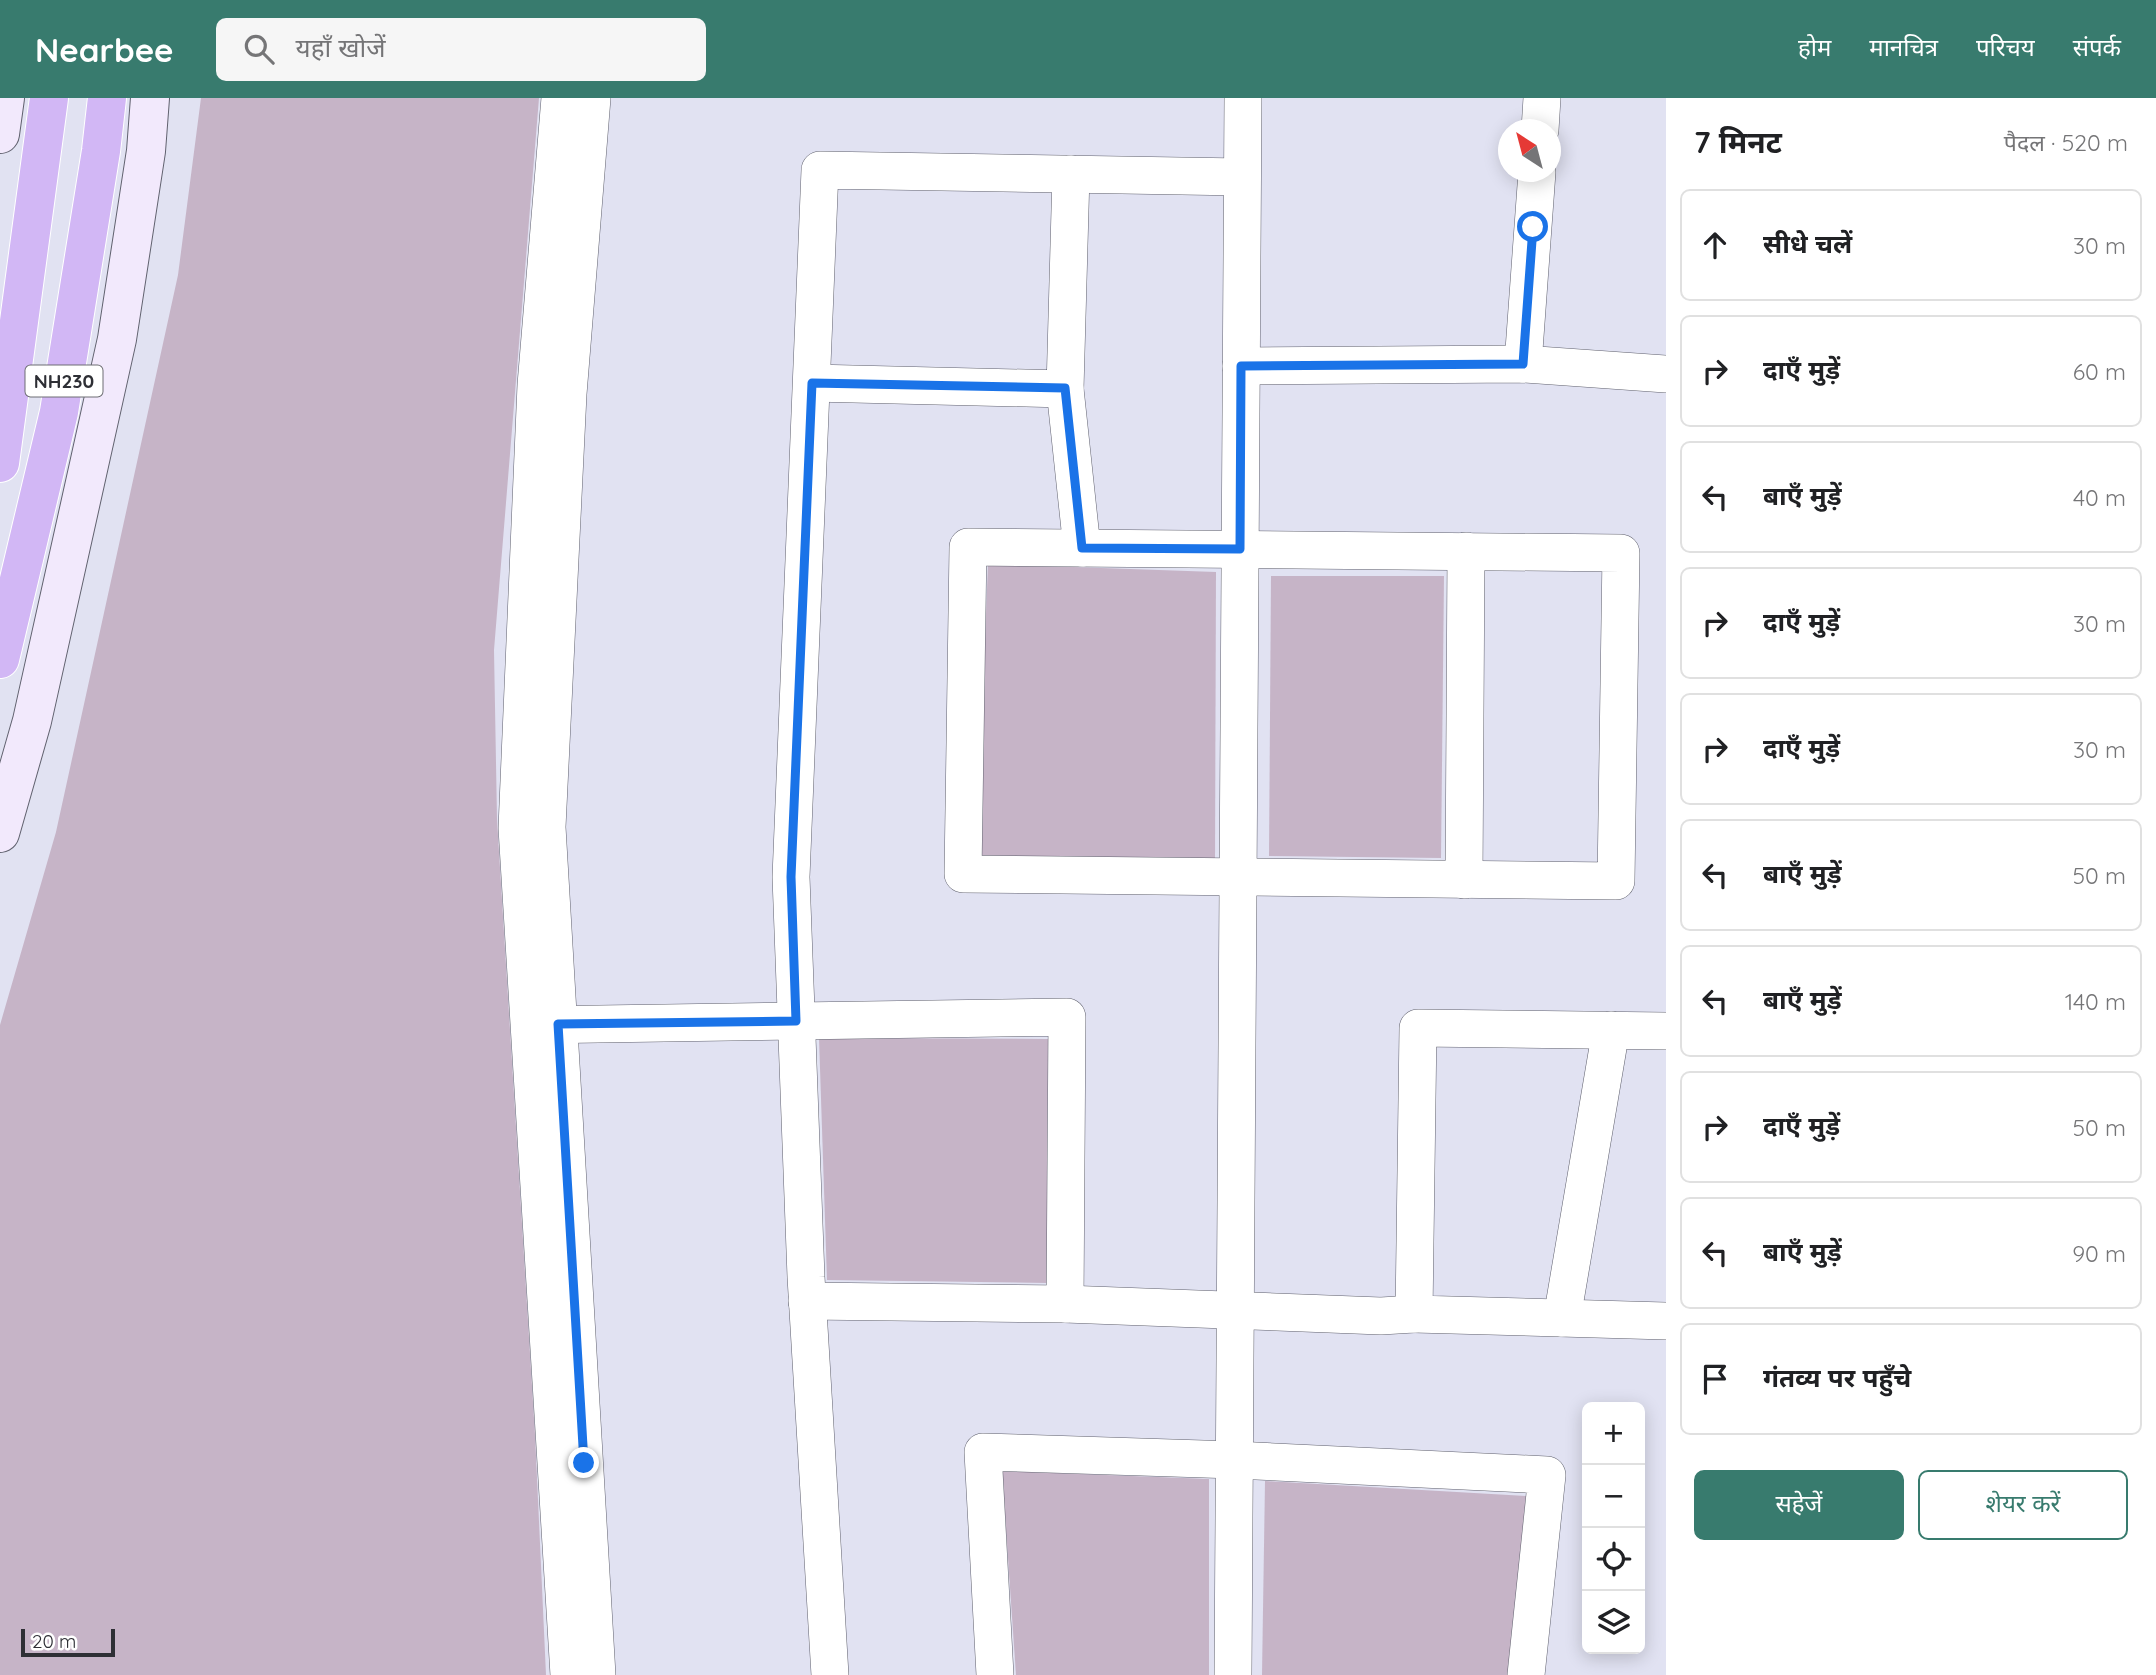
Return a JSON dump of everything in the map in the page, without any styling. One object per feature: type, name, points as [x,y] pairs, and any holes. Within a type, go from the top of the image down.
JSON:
[{"type":"highway","name":"NH230","points":[[0,463],[49,98]]},
{"type":"highway","name":"NH230","points":[[0,659],[58,412],[102,151],[107,98]]},
{"type":"street","points":[[0,131],[5,98]]},
{"type":"street","points":[[0,833],[32,721],[117,339],[146,151],[150,98]]},
{"type":"street","points":[[560,98],[536,385],[517,828],[544,1025],[597,1675]]},
{"type":"street","points":[[569,1675],[544,1025],[547,827],[568,394],[592,98]]},
{"type":"street","points":[[1233,1675],[1243,98]]},
{"type":"street","points":[[1540,119],[1542,98]]},
{"type":"street","points":[[830,1675],[807,1301],[791,877],[820,170],[1242,177]]},
{"type":"street","points":[[1071,174],[1065,388],[1082,548]]},
{"type":"street","points":[[1523,364],[1536,182]]},
{"type":"street","points":[[1241,366],[1523,364],[1666,374]]},
{"type":"street","points":[[812,383],[1065,388]]},
{"type":"street","points":[[968,547],[1082,548],[1621,553],[1616,881],[963,874],[968,547]]},
{"type":"street","points":[[1464,880],[1466,551]]},
{"type":"street","points":[[544,1025],[1067,1017],[1065,1304]]},
{"type":"street","points":[[1414,1314],[1418,1028],[1666,1031]]},
{"type":"street","points":[[1562,1318],[1611,1030]]},
{"type":"street","points":[[807,1301],[1065,1304],[1381,1316],[1414,1314],[1666,1321]]},
{"type":"street","points":[[995,1675],[983,1452],[1235,1460],[1547,1475],[1526,1675]]},
{"type":"shaded area","points":[[201,98],[539,98],[494,650],[497,819],[535,1434],[546,1675],[0,1675],[0,1025],[56,832],[178,275]]},
{"type":"shaded area","points":[[988,564],[1216,572],[1215,864],[976,862]]},
{"type":"shaded area","points":[[1271,576],[1444,576],[1441,858],[1269,856]]},
{"type":"shaded area","points":[[819,1038],[1048,1039],[1047,1283],[827,1280]]},
{"type":"shaded area","points":[[1002,1471],[1209,1479],[1209,1675],[1016,1675]]},
{"type":"shaded area","points":[[1265,1481],[1526,1496],[1510,1675],[1262,1675]]},
{"type":"route","points":[[584,1463],[558,1024],[796,1021],[791,877],[812,383],[1065,388],[1082,548],[1240,549],[1241,366],[1523,364],[1533,227]]}]
